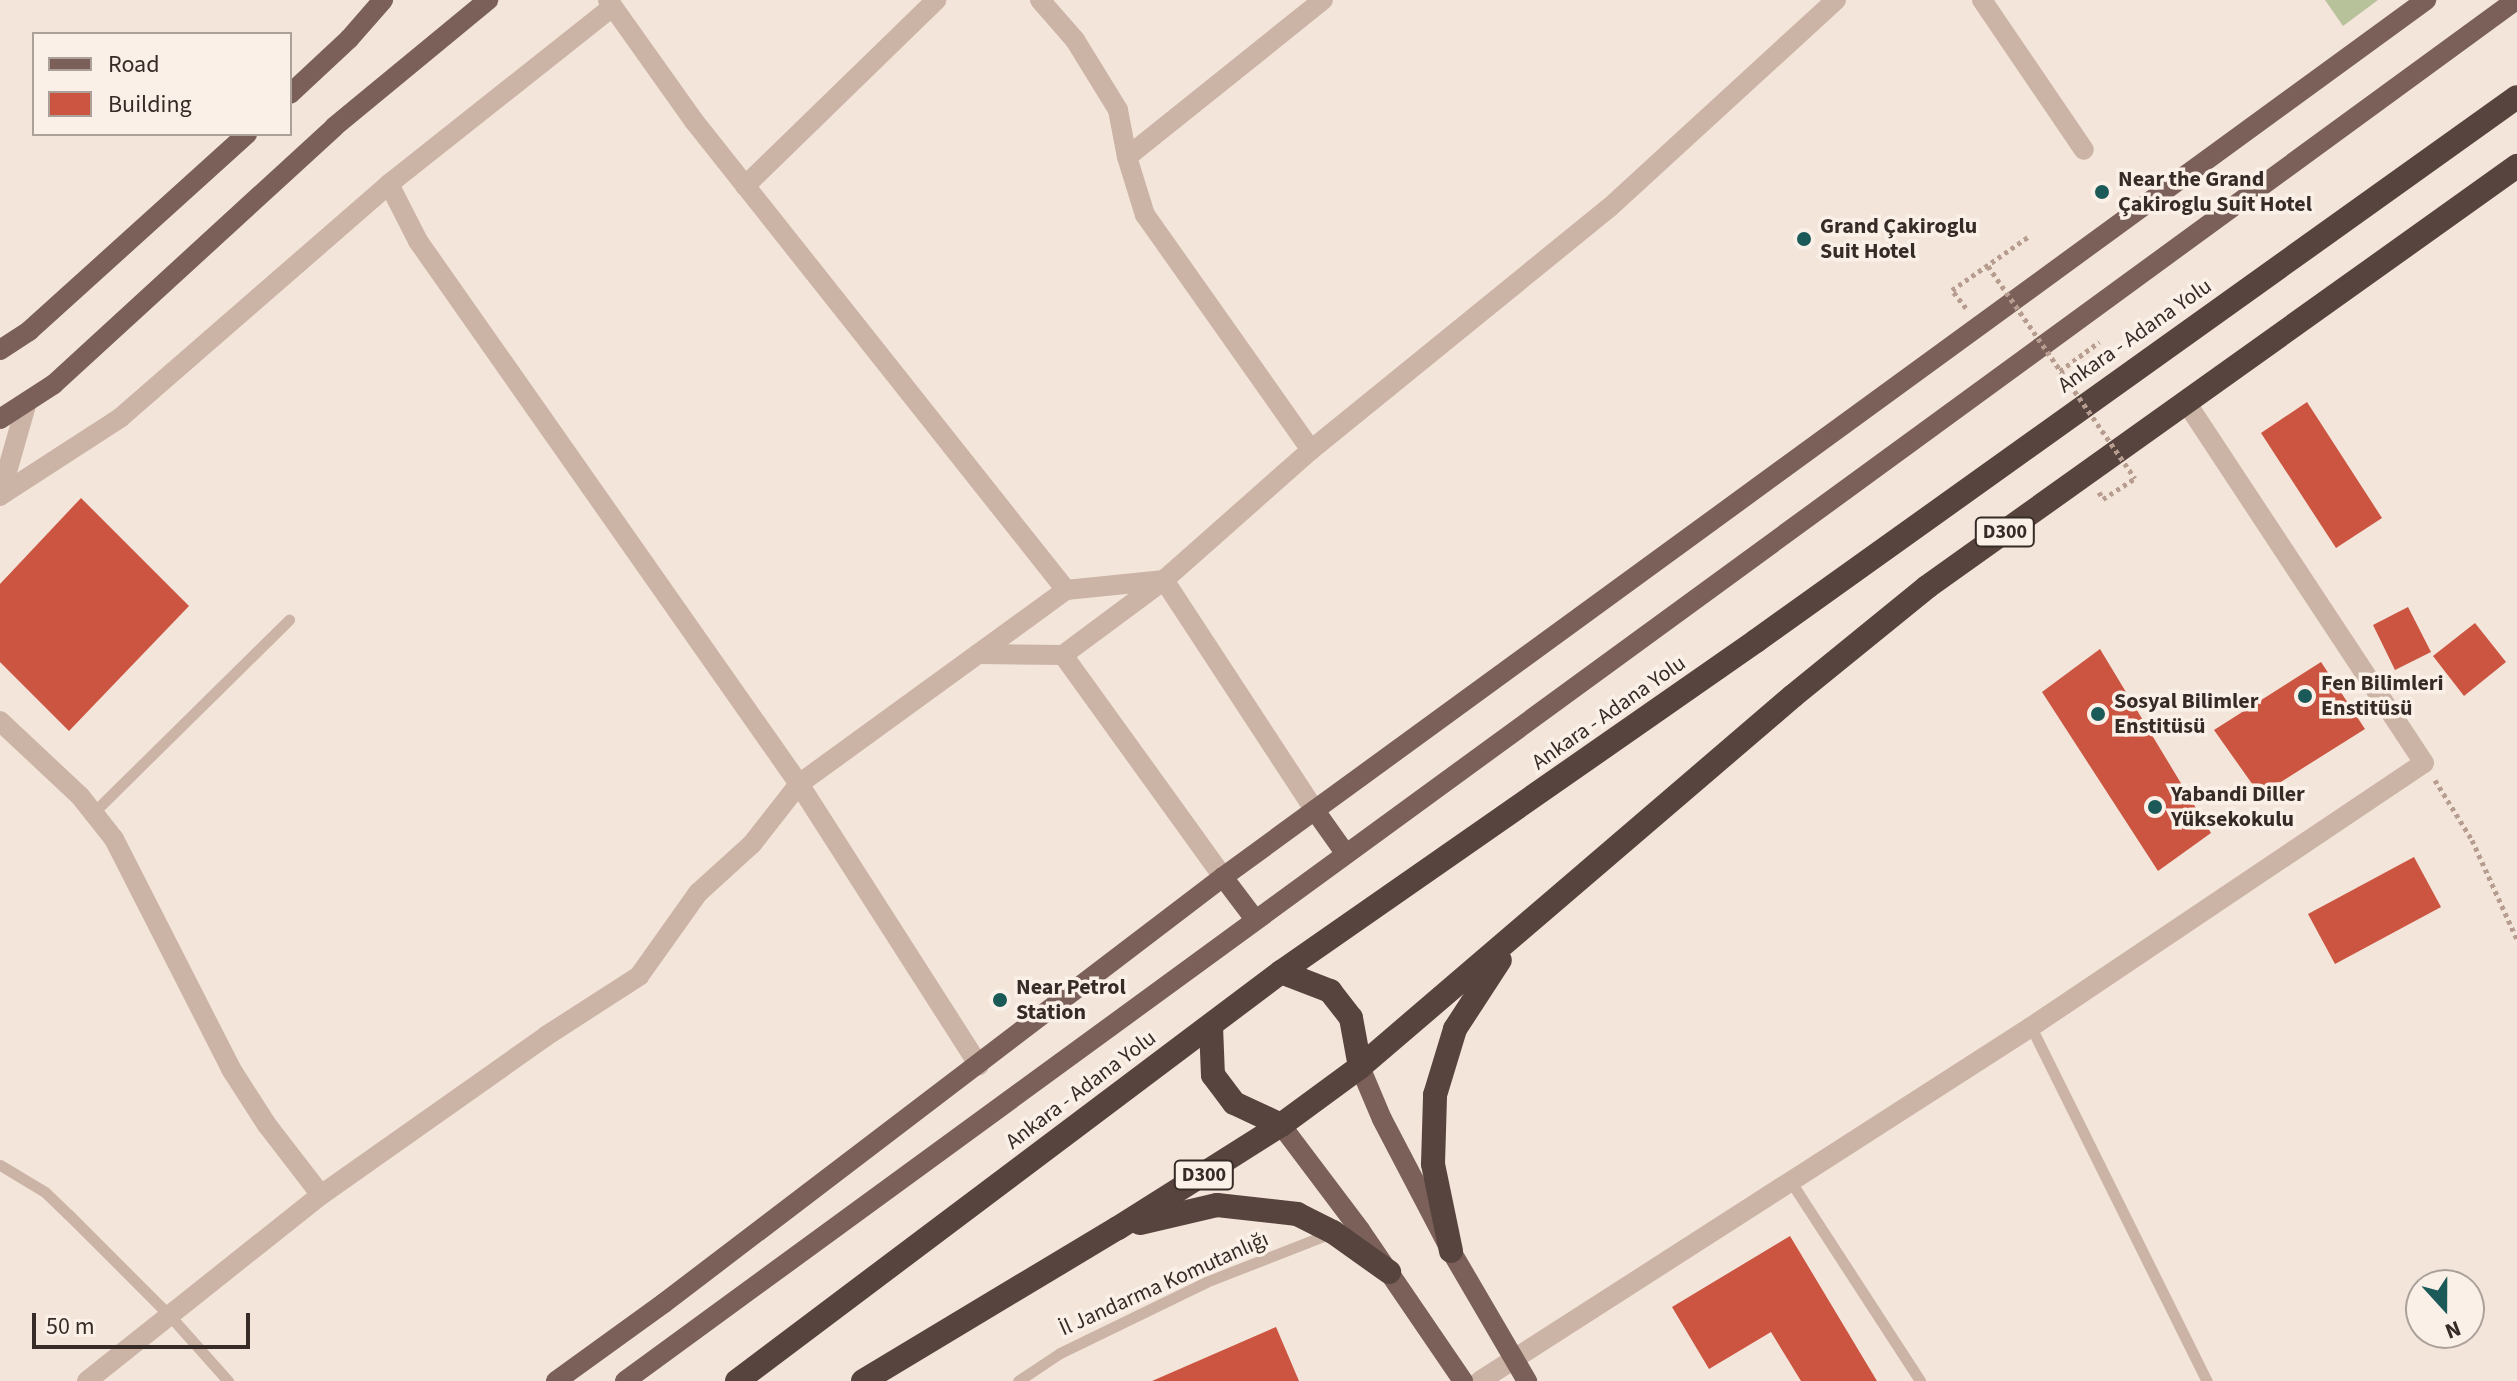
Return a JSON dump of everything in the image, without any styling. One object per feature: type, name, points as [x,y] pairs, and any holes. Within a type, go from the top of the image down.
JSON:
[{"type":"highway","name":"Ankara - Adana Yolu","points":[[737,1381],[1281,972],[1719,667],[2517,97]]},
{"type":"highway","name":"D300","points":[[863,1381],[1118,1228],[1281,1125],[1360,1067],[1793,696],[1927,587],[2517,166]]},
{"type":"highway","points":[[1451,1251],[1433,1164],[1435,1095],[1455,1029],[1519,932]]},
{"type":"highway","points":[[1281,972],[1330,991],[1351,1018],[1360,1067]]},
{"type":"highway","points":[[1211,1026],[1213,1075],[1234,1103],[1281,1125]]},
{"type":"highway","points":[[1118,1228],[1217,1205],[1297,1214],[1333,1232],[1389,1272]]},
{"type":"main road","points":[[292,92],[349,39],[383,0]]},
{"type":"main road","points":[[0,419],[54,384],[334,127],[488,0]]},
{"type":"main road","points":[[556,1381],[979,1065],[1223,877],[2426,0]]},
{"type":"main road","points":[[625,1381],[1254,918],[2516,0]]},
{"type":"main road","points":[[0,350],[29,331],[245,136]]},
{"type":"main road","points":[[1316,812],[1345,853]]},
{"type":"main road","points":[[1223,877],[1254,918]]},
{"type":"main road","points":[[1360,1067],[1382,1119],[1451,1251],[1527,1381]]},
{"type":"main road","points":[[1281,1125],[1389,1272],[1463,1381]]},
{"type":"street","points":[[745,186],[936,0]]},
{"type":"street","points":[[1040,0],[1075,40],[1118,110],[1127,157],[1145,215],[1311,450]]},
{"type":"street","points":[[1127,157],[1323,0]]},
{"type":"street","points":[[1982,0],[2084,150]]},
{"type":"street","points":[[978,654],[1063,655],[1164,580],[1311,450],[1609,208],[1826,3]]},
{"type":"street","points":[[0,496],[120,418],[389,184],[610,4],[745,186],[1066,590]]},
{"type":"street","points":[[389,184],[418,241],[799,784],[979,1065]]},
{"type":"street","points":[[0,496],[27,402]]},
{"type":"street","points":[[1480,1381],[2031,1027],[2424,763],[2187,404]]},
{"type":"street","points":[[1164,580],[1316,812]]},
{"type":"street","points":[[88,1381],[321,1195],[546,1036],[639,976],[698,893],[752,844],[799,784],[1066,590],[1164,580]]},
{"type":"street","points":[[1063,655],[1223,877]]},
{"type":"street","points":[[0,721],[94,812],[130,869],[231,1069],[267,1125],[321,1195]]},
{"type":"lane","points":[[94,812],[289,620]]},
{"type":"lane","points":[[2031,1027],[2207,1381]]},
{"type":"lane","points":[[0,1165],[45,1192],[171,1317],[228,1381]]},
{"type":"lane","points":[[1791,1182],[1920,1381]]},
{"type":"lane","name":"İl Jandarma Komutanlığı","points":[[1018,1381],[1060,1353],[1206,1282],[1333,1232]]},
{"type":"path","points":[[1952,290],[2028,237]]},
{"type":"path","points":[[1988,266],[2135,478],[2103,499]]},
{"type":"path","points":[[2060,371],[2099,342]]},
{"type":"path","points":[[2424,763],[2472,840],[2517,939]]},
{"type":"green space","points":[[2325,0],[2378,0],[2343,26]]},
{"type":"building","points":[[2307,402],[2382,518],[2336,548],[2261,433]]},
{"type":"building","points":[[81,498],[189,606],[69,731],[0,662],[0,584]]},
{"type":"building","points":[[2408,607],[2431,652],[2395,670],[2373,625]]},
{"type":"building","points":[[2475,623],[2506,662],[2464,696],[2433,656]]},
{"type":"building","points":[[2100,649],[2211,833],[2158,871],[2042,692]]},
{"type":"building","name":"Fen Bilimleri Enstitüsü","points":[[2321,662],[2365,729],[2260,795],[2214,730]]},
{"type":"building","points":[[2414,857],[2441,907],[2335,964],[2308,914]]},
{"type":"building","points":[[1790,1236],[1877,1381],[1801,1381],[1771,1332],[1709,1369],[1672,1307]]},
{"type":"building","points":[[1276,1327],[1299,1381],[1152,1381]]},
{"type":"place","name":"Near the Grand Çakiroglu Suit Hotel","points":[[2102,192]]},
{"type":"place","name":"Grand Çakiroglu Suit Hotel","points":[[1804,239]]},
{"type":"place","name":"Fen Bilimleri Enstitüsü","points":[[2305,696]]},
{"type":"place","name":"Sosyal Bilimler Enstitüsü","points":[[2098,714]]},
{"type":"place","name":"Yabandi Diller Yüksekokulu","points":[[2155,807]]},
{"type":"place","name":"Near Petrol Station","points":[[1000,1000]]}]
